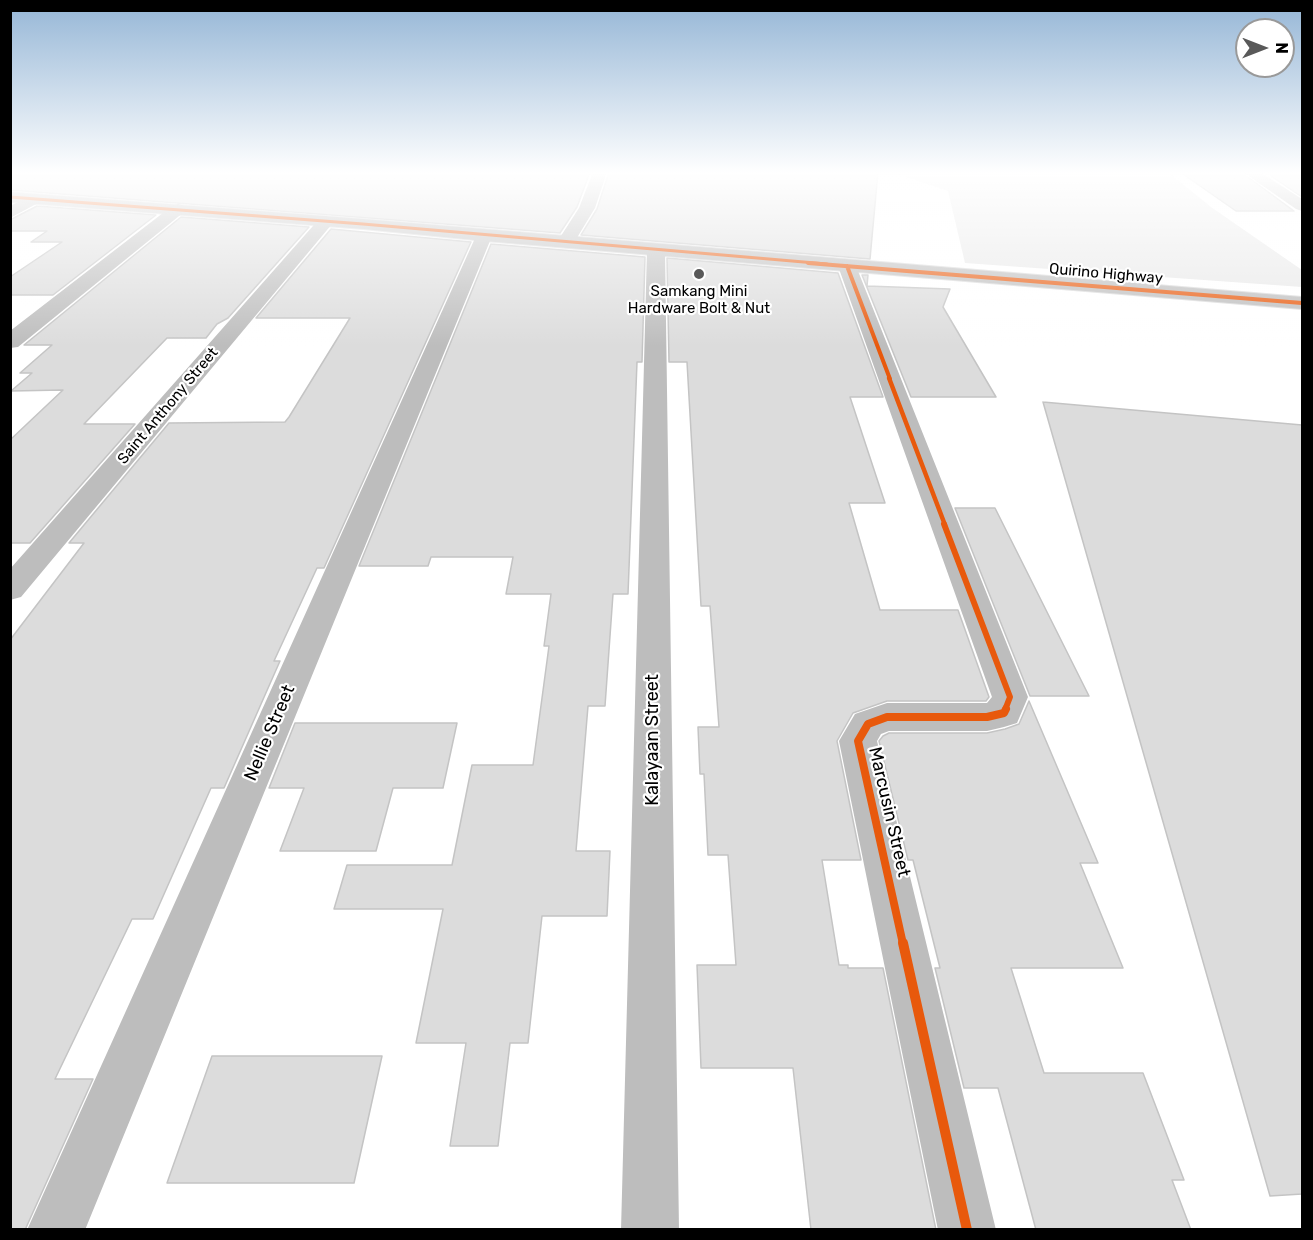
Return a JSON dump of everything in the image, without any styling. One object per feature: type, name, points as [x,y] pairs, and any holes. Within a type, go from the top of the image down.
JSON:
[{"type":"street","points":[[10,342],[153,230]]},
{"type":"street","name":"Saint Anthony Street","points":[[10,590],[318,230]]},
{"type":"street","name":"Quirino Highway","points":[[419,230],[1302,303]]},
{"type":"street","points":[[566,242],[573,230]]},
{"type":"street","name":"Nellie Street","points":[[56,1230],[484,236]]},
{"type":"street","name":"Kalayaan Street","points":[[650,1230],[656,250]]},
{"type":"street","name":"Marcusin Street","points":[[847,266],[1010,697],[1005,713],[987,717],[887,717],[868,724],[858,741],[967,1230]]},
{"type":"shaded area","points":[[957,230],[1244,230],[1302,270],[1302,287],[965,263]]},
{"type":"building","points":[[137,230],[53,295],[10,295],[10,277],[62,242],[31,242],[47,231],[10,231]]},
{"type":"building","points":[[165,230],[306,230],[228,318],[217,324],[206,338],[167,338],[84,424],[135,424],[30,543],[10,543],[10,440],[63,390],[11,391],[32,373],[20,373],[52,345],[24,345]]},
{"type":"building","points":[[330,230],[471,242],[324,568],[317,568],[274,661],[280,661],[224,788],[211,788],[153,919],[132,919],[55,1079],[93,1079],[25,1230],[10,1230],[10,640],[84,543],[69,543],[169,423],[285,422],[350,318],[256,318]]},
{"type":"building","points":[[520,230],[562,230],[560,233]]},
{"type":"building","points":[[584,230],[873,230],[870,259],[581,235]]},
{"type":"building","points":[[491,244],[645,257],[642,362],[637,362],[628,594],[613,594],[605,706],[588,706],[576,851],[610,851],[607,916],[542,916],[528,1043],[510,1043],[498,1146],[450,1146],[466,1043],[416,1043],[443,909],[334,909],[347,865],[452,865],[472,765],[533,765],[549,646],[544,646],[551,594],[506,594],[513,557],[431,557],[428,566],[359,566]]},
{"type":"building","points":[[667,258],[838,273],[883,397],[850,397],[885,503],[849,503],[880,610],[958,610],[989,697],[986,701],[887,701],[853,713],[837,741],[861,860],[822,860],[839,965],[848,965],[848,968],[883,968],[936,1230],[811,1230],[793,1068],[701,1068],[697,965],[736,965],[728,855],[708,855],[704,774],[700,774],[698,727],[719,727],[710,606],[701,606],[687,362],[669,362]]},
{"type":"building","points":[[862,275],[868,275],[867,286],[950,289],[943,307],[996,397],[911,397]]},
{"type":"building","points":[[1043,402],[1302,425],[1302,1194],[1270,1196]]},
{"type":"building","points":[[955,508],[995,508],[1089,696],[1030,696]]},
{"type":"building","points":[[1029,701],[1098,863],[1080,863],[1123,968],[1011,968],[1044,1073],[1143,1073],[1184,1180],[1172,1180],[1191,1230],[1036,1230],[998,1088],[964,1088],[935,968],[940,968],[913,860],[908,860],[879,741],[889,733],[987,733],[1005,729],[1019,724]]},
{"type":"building","points":[[295,723],[457,723],[443,788],[393,788],[376,851],[280,851],[304,788],[269,788]]},
{"type":"building","points":[[212,1056],[382,1056],[354,1183],[167,1183]]},
{"type":"cycle path","points":[[422,230],[1302,303]]},
{"type":"cycle path","points":[[847,266],[1010,697],[1004,713],[987,717],[887,717],[868,724],[858,741],[967,1230]]},
{"type":"place","name":"Samkang Mini Hardware Bolt & Nut","points":[[699,274]]}]
